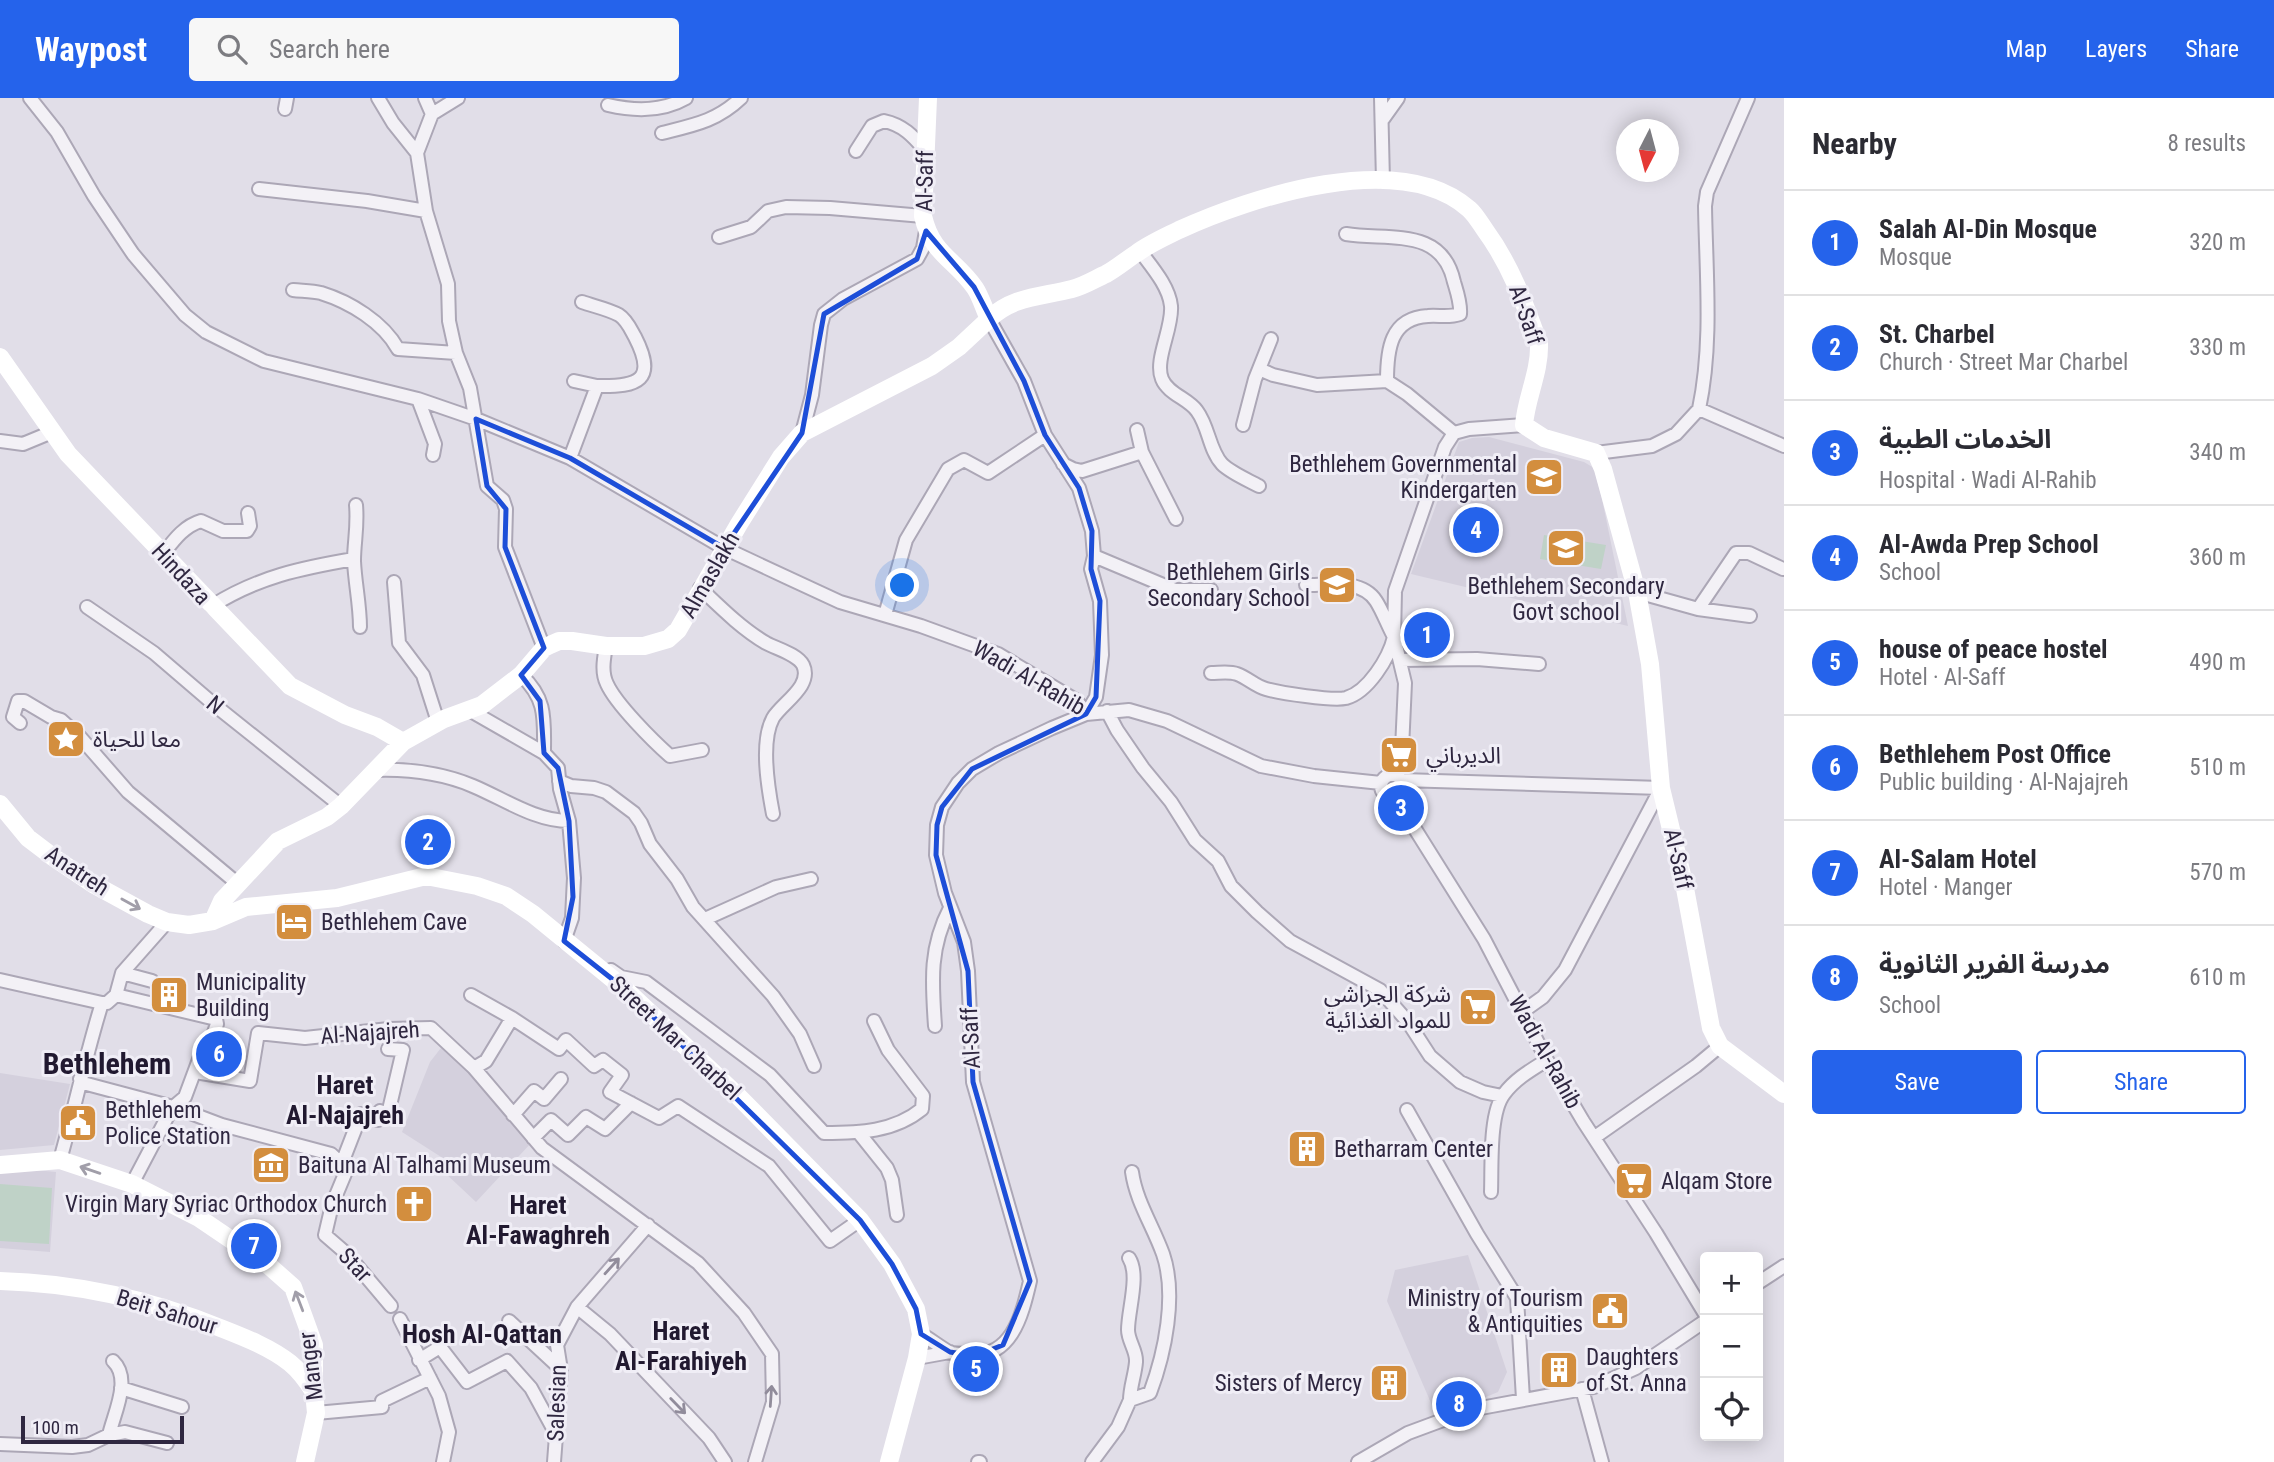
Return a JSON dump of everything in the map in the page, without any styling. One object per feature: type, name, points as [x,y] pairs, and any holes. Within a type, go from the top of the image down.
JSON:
[{"type":"street","name":"Wadi Al-Rahib","points":[[30,98],[57,132],[94,196],[133,254],[185,315],[206,332],[264,360],[418,399],[476,419],[570,458],[724,548],[840,602],[998,654],[1077,701],[1087,714],[1129,710],[1167,721],[1261,766],[1285,772],[1392,779],[1384,794],[1395,797],[1484,939],[1547,1060],[1700,1306]]},
{"type":"street","points":[[378,98],[393,124],[417,153]]},
{"type":"street","points":[[425,98],[432,114]]},
{"type":"street","points":[[213,921],[222,901],[278,841],[312,825],[341,806],[403,742],[438,722],[482,705],[521,675],[544,648],[505,547],[506,509],[503,500],[487,486],[470,388],[456,352],[449,321],[448,284],[426,211],[417,153],[432,114],[458,98]]},
{"type":"street","points":[[608,105],[625,109],[650,109],[676,104],[686,98]]},
{"type":"street","points":[[662,133],[721,115],[741,98]]},
{"type":"street","name":"Al-Saff","points":[[928,98],[925,223],[933,245],[974,287],[989,319],[1002,306],[1030,297],[1076,288],[1096,279],[1179,230],[1306,187],[1337,181],[1383,181],[1432,189],[1470,210],[1492,239],[1511,273],[1539,344],[1540,355],[1525,411],[1524,425]]},
{"type":"street","points":[[1381,98],[1383,181]]},
{"type":"street","points":[[1383,119],[1398,98]]},
{"type":"street","points":[[1211,673],[1235,673],[1267,690],[1336,699],[1346,698],[1357,692],[1384,664],[1394,637],[1395,591],[1445,447],[1454,433],[1469,429],[1524,425],[1544,438],[1596,453],[1652,446],[1676,434],[1699,409],[1703,392],[1707,328],[1705,206],[1711,179],[1748,98]]},
{"type":"street","points":[[856,151],[872,126],[884,121],[900,126],[925,150]]},
{"type":"street","points":[[259,189],[367,201],[426,211]]},
{"type":"street","points":[[719,237],[751,227],[768,211],[786,207],[830,208],[925,223],[923,248],[917,259],[843,299],[824,314],[812,395],[802,433]]},
{"type":"street","points":[[1346,234],[1408,238],[1425,242],[1448,262],[1453,276],[1460,314],[1453,317],[1423,316],[1402,323],[1390,349],[1387,381]]},
{"type":"street","points":[[1140,251],[1167,291],[1171,303],[1171,322],[1160,367],[1162,380],[1196,409],[1212,448],[1223,465],[1259,486]]},
{"type":"street","points":[[293,290],[318,292],[355,308],[390,334],[398,349],[456,352]]},
{"type":"street","points":[[574,381],[597,386],[619,386],[637,380],[644,374],[646,364],[634,336],[620,316],[582,302]]},
{"type":"street","points":[[989,319],[1024,381],[1045,435],[1079,488]]},
{"type":"street","name":"Almaslakh","points":[[544,648],[559,641],[606,646],[643,646],[668,639],[678,630],[724,548],[781,457],[802,433],[939,362],[989,319]]},
{"type":"street","points":[[1243,425],[1259,369],[1271,339]]},
{"type":"street","name":"Hindaza","points":[[2,365],[68,454],[290,686],[403,742]]},
{"type":"street","points":[[1259,369],[1317,385],[1387,381],[1454,433]]},
{"type":"street","points":[[570,458],[597,386]]},
{"type":"street","points":[[418,399],[435,444],[433,455]]},
{"type":"street","points":[[1699,409],[1784,446]]},
{"type":"street","points":[[1137,430],[1142,452],[1176,519]]},
{"type":"street","points":[[0,441],[23,444],[52,432]]},
{"type":"street","points":[[885,615],[906,540],[948,469],[964,460],[988,473],[1045,435]]},
{"type":"street","points":[[1062,463],[1082,471],[1142,452]]},
{"type":"street","name":"Al-Saff","points":[[1596,453],[1637,592],[1650,664],[1661,788],[1684,883],[1711,1028],[1720,1046]]},
{"type":"street","points":[[1082,471],[1079,488],[1092,531],[1094,556],[1091,569],[1100,601],[1101,655],[1096,697],[1087,714]]},
{"type":"street","points":[[356,505],[358,526],[354,559],[360,602],[359,627]]},
{"type":"street","points":[[163,554],[191,524],[201,521],[223,531],[247,531],[250,526],[248,513]]},
{"type":"street","points":[[1698,609],[1736,553],[1749,553],[1783,569]]},
{"type":"street","points":[[1094,556],[1175,590],[1211,590]]},
{"type":"street","points":[[212,606],[239,590],[299,569],[354,559]]},
{"type":"street","points":[[394,583],[398,643],[423,675],[438,722]]},
{"type":"street","points":[[1306,585],[1337,584],[1367,592],[1377,602],[1394,637],[1405,683],[1405,725],[1402,749],[1392,779]]},
{"type":"street","points":[[700,589],[763,641],[803,665],[804,678],[800,687],[775,715],[767,736],[766,752],[773,814]]},
{"type":"street","points":[[1637,592],[1698,609],[1750,616]]},
{"type":"street","name":"N","points":[[87,607],[153,653],[217,708],[341,806]]},
{"type":"street","points":[[606,646],[603,667],[606,684],[633,718],[670,756],[702,750]]},
{"type":"street","points":[[1400,660],[1477,659],[1539,664]]},
{"type":"street","points":[[521,675],[532,686],[540,701],[544,753]]},
{"type":"street","points":[[20,723],[13,718],[18,701],[24,701],[61,720],[80,737],[128,792],[238,884]]},
{"type":"street","points":[[471,710],[544,753],[558,768],[569,821],[573,897],[572,918],[564,941]]},
{"type":"street","points":[[1107,711],[1117,730],[1171,802],[1195,840],[1218,861],[1231,886],[1257,912],[1290,941],[1380,990],[1408,1022],[1430,1056],[1460,1082],[1502,1096]]},
{"type":"street","name":"Al-Saff","points":[[921,1334],[950,1352],[975,1356],[993,1353],[1003,1345],[1016,1324],[1030,1281],[973,1082],[968,971],[964,942],[945,893],[936,845],[937,825],[942,807],[958,783],[972,769],[999,753],[1087,714]]},
{"type":"street","points":[[377,769],[404,769],[443,775],[474,786],[548,820],[569,821]]},
{"type":"street","points":[[1392,779],[1661,788],[1565,970],[1543,997],[1522,1012]]},
{"type":"street","points":[[1392,779],[1403,790],[1395,797]]},
{"type":"street","points":[[559,781],[571,786],[606,792],[634,813],[650,844],[677,879],[693,906],[773,996],[800,1034],[814,1066]]},
{"type":"street","name":"Anatreh","points":[[0,804],[28,838],[53,857],[93,884],[167,922]]},
{"type":"street","name":"Street Mar Charbel","points":[[167,922],[190,925],[213,921],[246,907],[337,898],[426,876],[477,886],[506,896],[533,914],[626,989],[739,1097],[860,1220],[898,1275],[916,1309],[921,1334],[889,1462]]},
{"type":"street","points":[[705,919],[776,887],[811,879]]},
{"type":"street","points":[[935,1026],[934,947],[950,908]]},
{"type":"street","points":[[0,980],[107,1003],[116,995],[122,973],[167,922]]},
{"type":"street","points":[[586,958],[596,960],[621,977],[646,982],[770,1075],[824,1133],[859,1133],[900,1124],[922,1109],[923,1096],[888,1050],[874,1021]]},
{"type":"street","points":[[122,973],[152,981]]},
{"type":"street","points":[[116,995],[216,1019],[217,1024],[210,1044],[201,1054],[185,1097],[172,1108],[132,1184]]},
{"type":"street","points":[[471,995],[559,1049],[566,1040],[594,1066],[603,1060],[622,1075],[610,1092],[659,1118],[678,1106],[769,1166],[830,1241],[860,1220]]},
{"type":"street","points":[[0,1165],[60,1160],[102,1003]]},
{"type":"street","points":[[474,1068],[485,1061],[512,1018]]},
{"type":"street","name":"Al-Najajreh","points":[[195,1072],[250,1081],[258,1033],[305,1038],[389,1028],[431,1028],[474,1068],[533,1138],[566,1167],[698,1263],[744,1313],[772,1353],[772,1402],[755,1462]]},
{"type":"street","points":[[1595,1137],[1720,1046],[1784,1094]]},
{"type":"street","points":[[80,1079],[83,1083],[177,1108],[222,1125],[331,1154],[345,1166],[361,1114],[378,1120],[380,1111],[388,1114],[404,1050],[387,1049]]},
{"type":"street","points":[[1491,1192],[1494,1127],[1502,1096],[1521,1076],[1547,1060]]},
{"type":"street","points":[[513,1115],[534,1091],[544,1099],[561,1079]]},
{"type":"street","points":[[533,1138],[551,1120],[568,1135],[586,1117],[605,1129],[631,1103]]},
{"type":"street","points":[[1407,1110],[1477,1234],[1517,1298],[1523,1399]]},
{"type":"street","points":[[859,1133],[887,1168],[892,1180],[897,1216]]},
{"type":"street","name":"Manger","points":[[60,1160],[132,1184],[199,1218],[267,1264],[293,1287],[314,1345],[316,1413],[305,1462]]},
{"type":"street","name":"Star","points":[[345,1166],[325,1235],[347,1254],[391,1306]]},
{"type":"street","points":[[1130,1400],[1150,1393],[1160,1366],[1166,1342],[1168,1273],[1134,1184],[1132,1172]]},
{"type":"street","name":"Salesian","points":[[554,1462],[561,1370],[556,1345],[577,1307],[648,1225]]},
{"type":"street","points":[[1092,1462],[1118,1427],[1130,1400],[1137,1359],[1128,1333],[1133,1284],[1132,1262],[1129,1258]]},
{"type":"street","points":[[1763,1280],[1784,1266]]},
{"type":"street","name":"Beit Sahour","points":[[0,1281],[26,1281],[91,1289],[192,1316],[249,1339],[289,1362],[303,1375],[314,1392]]},
{"type":"street","points":[[577,1307],[610,1334],[709,1438],[725,1462]]},
{"type":"street","points":[[400,1319],[439,1396],[449,1432],[443,1462]]},
{"type":"street","points":[[509,1321],[561,1370]]},
{"type":"street","points":[[1358,1462],[1408,1433],[1469,1410],[1594,1387],[1636,1368],[1700,1324]]},
{"type":"street","points":[[419,1360],[440,1347],[467,1382],[507,1361],[531,1388],[557,1434]]},
{"type":"street","points":[[917,1358],[950,1352]]},
{"type":"street","points":[[109,1435],[122,1373],[113,1360]]},
{"type":"street","points":[[316,1413],[382,1407],[382,1401],[430,1378]]},
{"type":"street","points":[[121,1388],[182,1407]]},
{"type":"street","points":[[1582,1389],[1602,1462]]},
{"type":"street","points":[[0,1444],[72,1447],[88,1445],[109,1435],[125,1432],[167,1443]]},
{"type":"highlighted area","points":[[926,231],[974,287],[1024,381],[1045,435],[1079,488],[1092,531],[1091,569],[1100,601],[1096,697],[1086,714],[972,769],[942,807],[937,825],[936,855],[968,971],[973,1082],[1030,1281],[1003,1345],[975,1356],[950,1352],[921,1334],[916,1309],[892,1264],[860,1220],[626,990],[564,941],[573,897],[569,821],[558,768],[544,753],[540,701],[521,675],[544,648],[505,547],[506,509],[487,486],[476,419],[570,458],[724,548],[802,433],[824,314],[917,259]]},
{"type":"shaded area","points":[[1489,437],[1584,462],[1594,468],[1628,626],[1411,574],[1459,442]]},
{"type":"shaded area","points":[[444,1044],[533,1141],[476,1202],[444,1172],[449,1162],[402,1132],[430,1062]]},
{"type":"shaded area","points":[[0,1073],[70,1084],[54,1145],[0,1150]]},
{"type":"shaded area","points":[[14,1168],[56,1172],[50,1252],[0,1248],[0,1171]]},
{"type":"shaded area","points":[[1468,1255],[1507,1372],[1498,1392],[1437,1417],[1387,1301],[1395,1270]]},
{"type":"green space","points":[[1544,535],[1606,545],[1601,569],[1540,559]]},
{"type":"green space","points":[[0,1184],[52,1188],[49,1244],[0,1241]]},
{"type":"place","name":"Bethlehem Governmental Kindergarten","points":[[1544,477]]},
{"type":"place","name":"Al-Awda Prep School","points":[[1476,530]]},
{"type":"place","name":"Bethlehem Secondary Govt school","points":[[1566,548]]},
{"type":"place","name":"Bethlehem Girls Secondary School","points":[[1337,585]]},
{"type":"place","name":"Salah Al-Din Mosque","points":[[1427,635]]},
{"type":"place","name":"معا للحياة","points":[[66,739]]},
{"type":"place","name":"الديرباني","points":[[1399,755]]},
{"type":"place","name":"الخدمات الطبية","points":[[1401,808]]},
{"type":"place","name":"St. Charbel","points":[[428,842]]},
{"type":"place","name":"Bethlehem Cave","points":[[294,922]]},
{"type":"place","name":"Municipality Building","points":[[169,995]]},
{"type":"place","name":"شركة الجراشي للمواد الغذائية","points":[[1478,1007]]},
{"type":"place","name":"Bethlehem Post Office","points":[[219,1054]]},
{"type":"place","name":"Bethlehem Police Station","points":[[78,1123]]},
{"type":"place","name":"Betharram Center","points":[[1307,1149]]},
{"type":"place","name":"Baituna Al Talhami Museum","points":[[271,1165]]},
{"type":"place","name":"Alqam Store","points":[[1634,1181]]},
{"type":"place","name":"Virgin Mary Syriac Orthodox Church","points":[[414,1204]]},
{"type":"place","name":"Al-Salam Hotel","points":[[254,1246]]},
{"type":"place","name":"Ministry of Tourism & Antiquities","points":[[1610,1311]]},
{"type":"place","name":"house of peace hostel","points":[[976,1369]]},
{"type":"place","name":"Daughters of St. Anna","points":[[1559,1370]]},
{"type":"place","name":"Sisters of Mercy","points":[[1389,1383]]},
{"type":"place","name":"مدرسة الفرير الثانوية","points":[[1459,1404]]},
{"type":"district","name":"Bethlehem","points":[[107,1063]]},
{"type":"district","name":"Haret Al-Najajreh","points":[[345,1100]]},
{"type":"district","name":"Haret Al-Fawaghreh","points":[[538,1220]]},
{"type":"district","name":"Hosh Al-Qattan","points":[[482,1334]]},
{"type":"district","name":"Haret Al-Farahiyeh","points":[[681,1346]]}]
